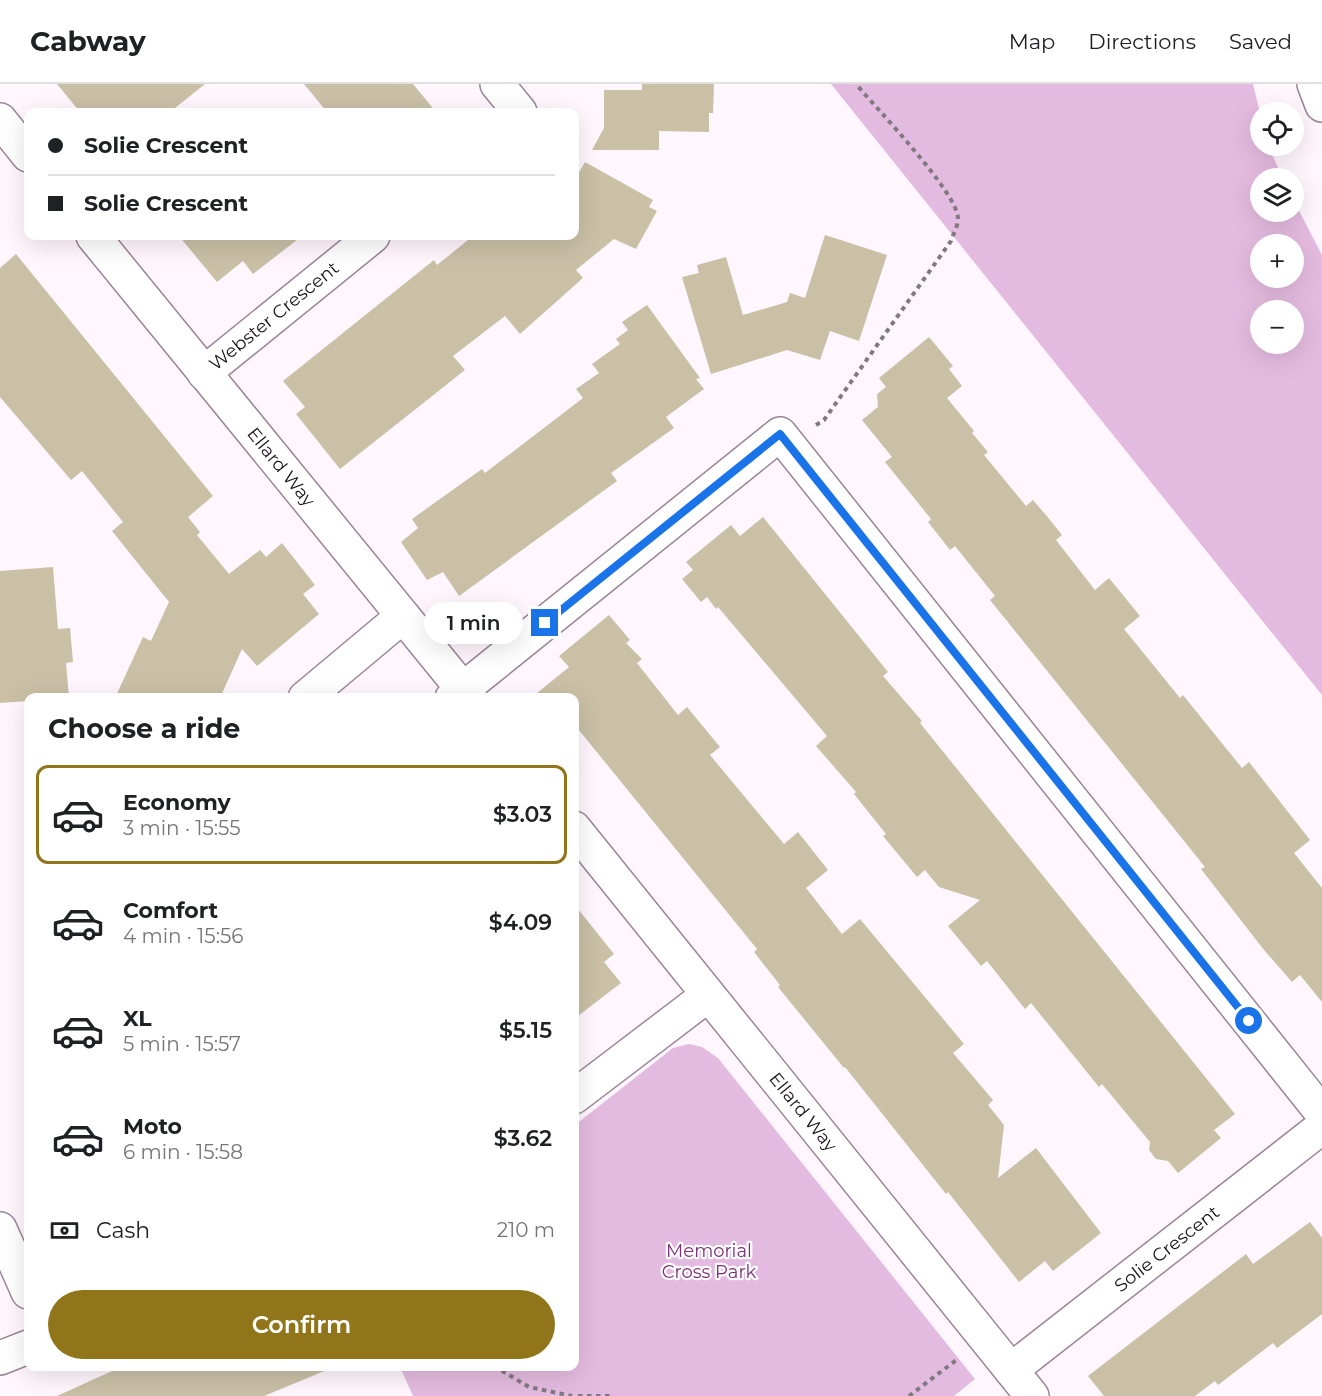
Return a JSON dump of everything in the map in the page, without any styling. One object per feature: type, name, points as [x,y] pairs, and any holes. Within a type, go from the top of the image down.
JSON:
[{"type":"street","points":[[497,84],[517,108]]},
{"type":"street","points":[[1314,84],[1322,105]]},
{"type":"street","points":[[0,120],[24,151]]},
{"type":"street","name":"Ellard Way","points":[[96,240],[403,616],[460,693]]},
{"type":"street","name":"Webster Crescent","points":[[204,373],[368,240]]},
{"type":"street","points":[[463,693],[780,434],[1322,1113]]},
{"type":"street","points":[[311,693],[403,616]]},
{"type":"street","name":"Ellard Way","points":[[579,834],[1032,1396]]},
{"type":"street","points":[[579,1093],[708,995]]},
{"type":"street","name":"Solie Crescent","points":[[1011,1370],[1322,1127]]},
{"type":"street","points":[[0,1229],[24,1283]]},
{"type":"street","points":[[0,1358],[24,1349]]},
{"type":"path","points":[[780,434],[821,424],[951,241],[958,218],[953,200],[936,177],[856,84]]},
{"type":"path","points":[[909,1396],[959,1358]]},
{"type":"path","points":[[502,1371],[529,1387],[572,1396]]},
{"type":"path","points":[[578,1396],[609,1396]]},
{"type":"green space","points":[[831,84],[1253,84],[1257,102],[1250,102],[1250,156],[1273,156],[1278,168],[1250,168],[1250,222],[1304,220],[1322,255],[1322,695]]},
{"type":"green space","name":"Memorial Cross Park","points":[[689,1044],[702,1047],[718,1058],[975,1379],[954,1396],[413,1396],[402,1371],[579,1371],[579,1122],[673,1048]]},
{"type":"building","points":[[57,84],[205,84],[175,108],[77,108]]},
{"type":"building","points":[[304,84],[413,84],[433,108],[324,108]]},
{"type":"building","points":[[642,84],[714,84],[713,113],[709,113],[709,132],[659,131],[659,150],[592,150],[604,128],[604,90],[642,90]]},
{"type":"building","points":[[585,162],[653,200],[649,207],[657,211],[636,249],[614,239],[576,270],[583,278],[520,334],[505,316],[453,356],[465,370],[340,469],[296,414],[305,407],[283,381],[434,260],[437,265],[468,240],[579,240],[579,172]]},
{"type":"building","points":[[825,235],[887,255],[859,341],[830,331],[820,360],[787,350],[711,374],[682,277],[699,273],[697,265],[726,257],[743,315],[787,302],[790,293],[805,298]]},
{"type":"building","points":[[182,240],[297,240],[253,274],[243,261],[217,282]]},
{"type":"building","points":[[16,254],[213,496],[188,517],[200,532],[197,535],[229,574],[260,550],[266,557],[282,543],[315,585],[303,594],[319,614],[257,666],[242,649],[222,693],[117,693],[143,637],[151,641],[169,602],[112,531],[123,522],[82,471],[71,480],[0,397],[0,268]]},
{"type":"building","points":[[647,305],[700,378],[696,379],[704,389],[666,417],[674,428],[611,473],[617,481],[459,596],[443,572],[427,580],[401,542],[418,528],[412,519],[482,469],[485,473],[583,398],[576,389],[599,373],[592,364],[620,344],[616,339],[628,330],[622,322]]},
{"type":"building","points":[[929,337],[953,366],[949,369],[962,386],[947,398],[988,452],[984,455],[1026,506],[1033,500],[1046,515],[1062,535],[1056,540],[1095,590],[1109,578],[1140,616],[1124,629],[1180,698],[1183,695],[1242,768],[1249,762],[1310,840],[1294,853],[1322,888],[1322,1002],[1300,975],[1292,982],[1264,950],[1201,869],[1205,867],[990,600],[995,596],[955,546],[950,550],[928,522],[931,519],[885,462],[892,457],[862,420],[878,407],[877,394],[886,387],[879,378]]},
{"type":"building","points":[[763,517],[888,672],[883,676],[922,721],[920,723],[1235,1114],[1214,1130],[1221,1138],[1178,1173],[1168,1161],[1156,1159],[1149,1150],[1150,1142],[1102,1084],[1099,1087],[1031,1003],[1025,1009],[987,961],[981,966],[948,926],[980,900],[939,887],[925,870],[917,877],[883,836],[886,834],[854,794],[856,792],[816,746],[827,736],[718,607],[716,609],[707,597],[701,602],[682,579],[693,570],[686,562],[731,525],[740,536]]},
{"type":"building","points":[[53,567],[58,629],[70,628],[73,662],[66,663],[69,693],[24,693],[24,701],[0,703],[0,571]]},
{"type":"building","points":[[609,615],[630,640],[626,643],[642,659],[637,663],[678,715],[687,707],[720,747],[710,755],[784,844],[798,832],[828,870],[806,888],[842,934],[860,919],[964,1044],[953,1053],[993,1100],[988,1105],[1004,1125],[998,1178],[1036,1148],[1101,1233],[1053,1271],[1045,1261],[1019,1282],[948,1192],[946,1194],[778,987],[780,985],[754,952],[757,949],[579,730],[579,693],[537,693],[569,667],[559,656]]},
{"type":"building","points":[[579,910],[614,954],[604,962],[621,983],[579,1015]]},
{"type":"building","points":[[1310,1222],[1322,1238],[1322,1314],[1277,1348],[1273,1343],[1218,1385],[1215,1381],[1195,1396],[1104,1396],[1088,1376],[1246,1254],[1253,1264]]},
{"type":"building","points":[[112,1371],[324,1371],[264,1396],[57,1396]]},
{"type":"route","points":[[545,623],[780,434],[1249,1021]]}]
